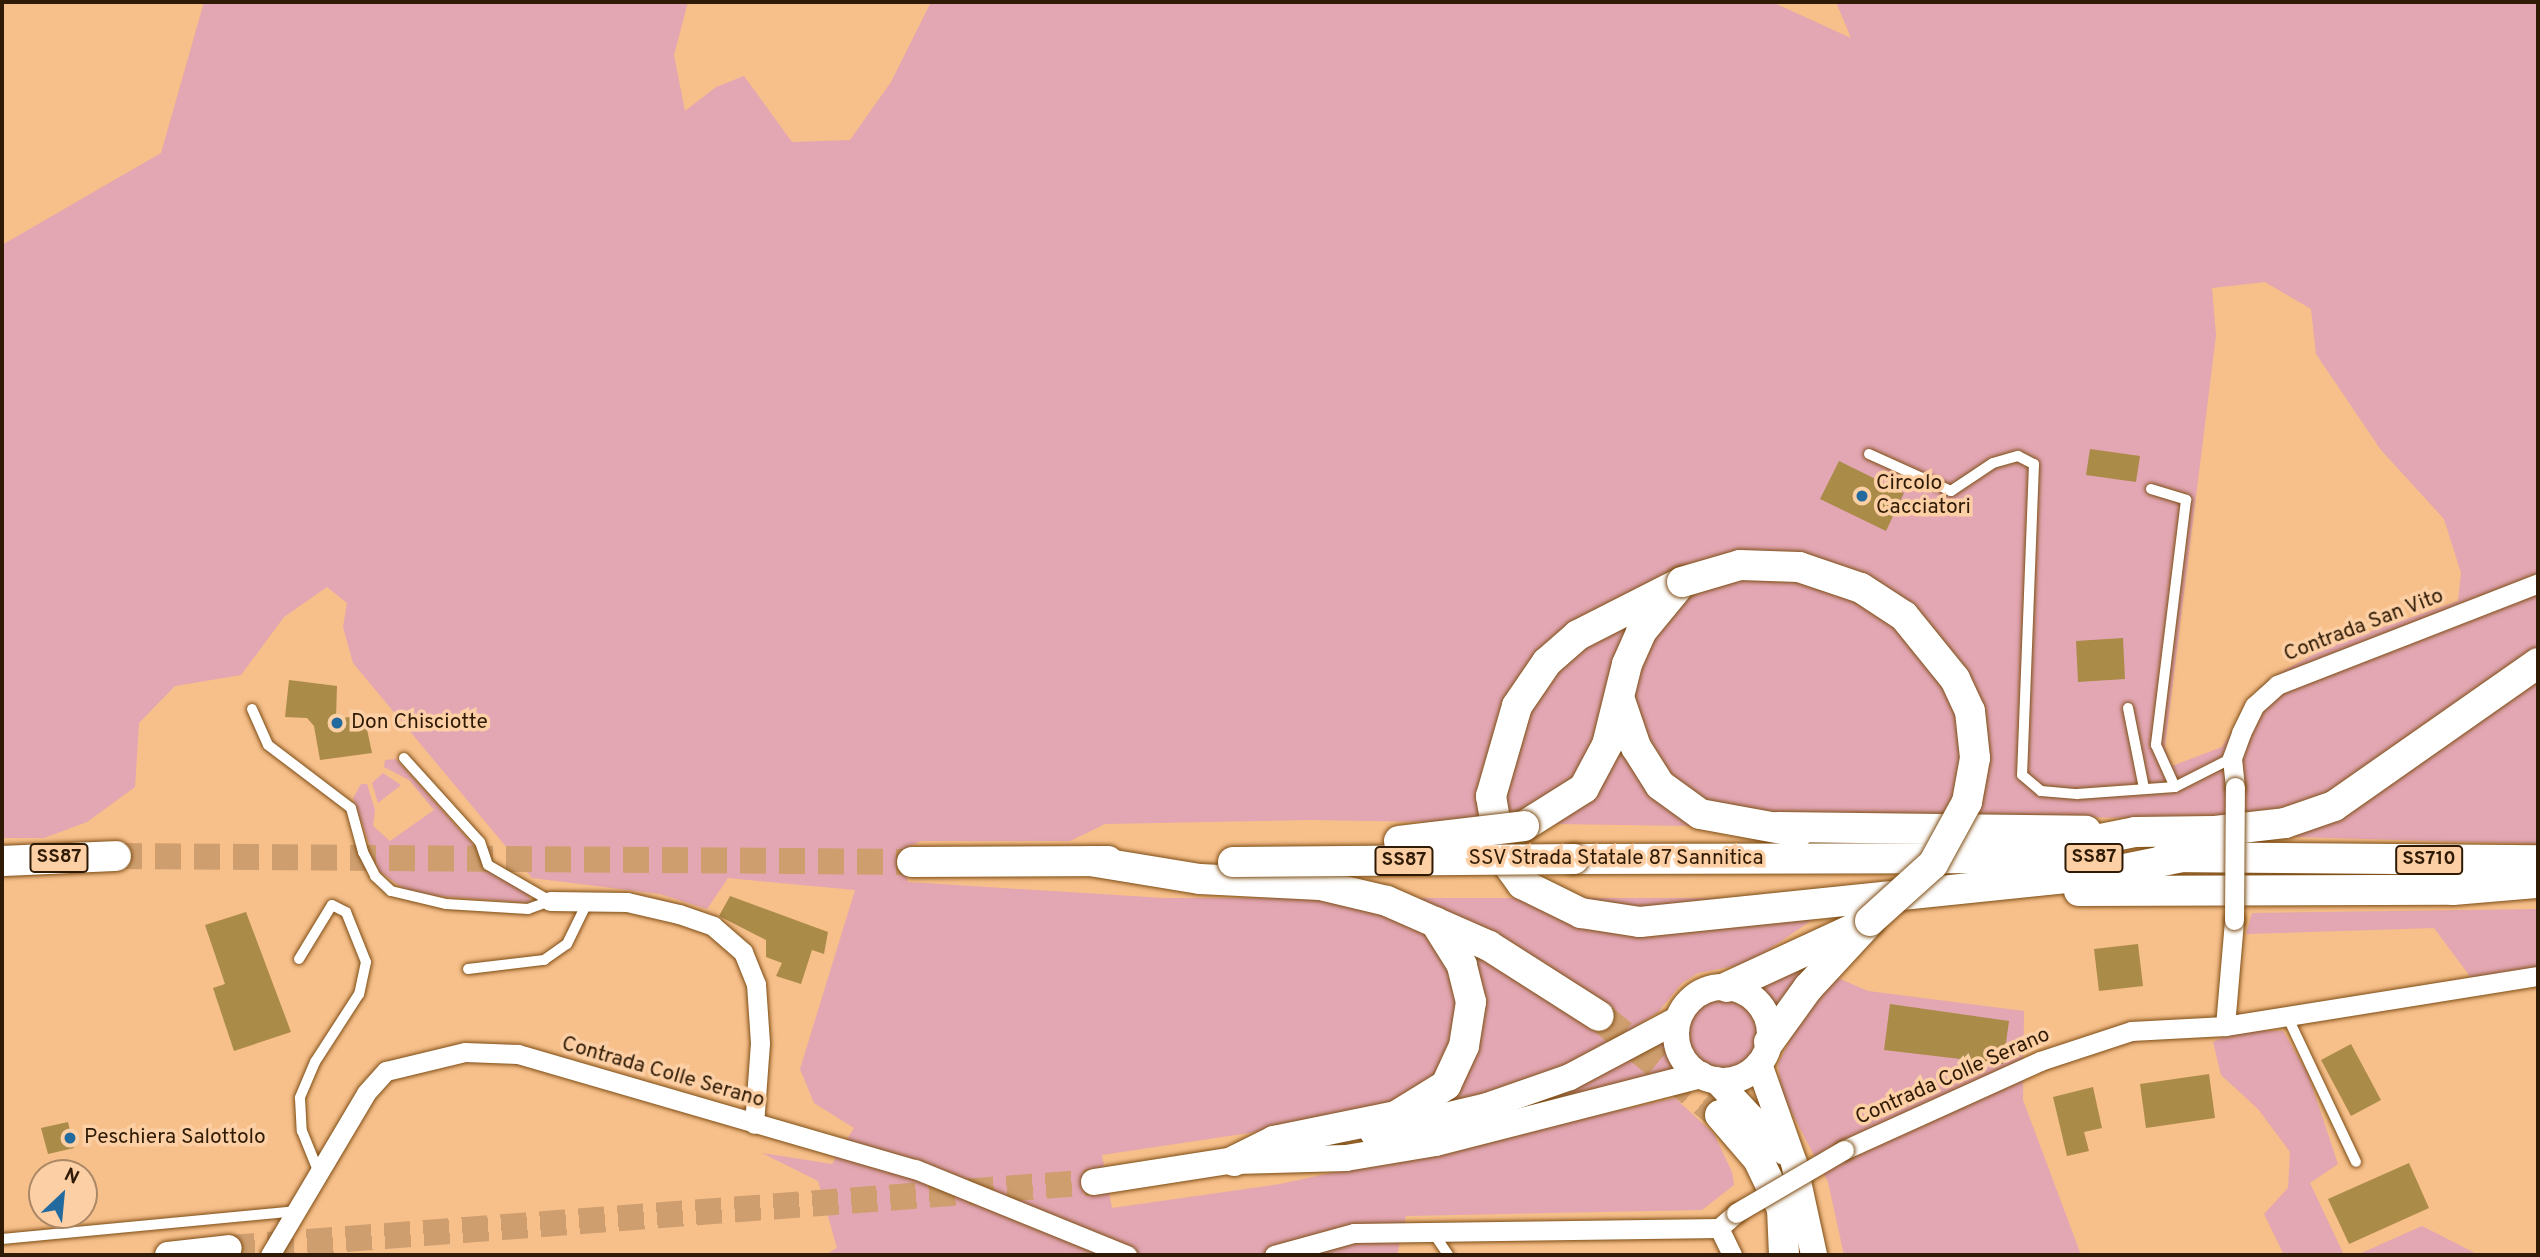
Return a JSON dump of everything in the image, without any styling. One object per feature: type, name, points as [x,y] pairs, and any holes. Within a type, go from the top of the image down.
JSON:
[{"type":"main road","points":[[1234,1161],[1346,1158],[1436,1143],[1708,1078],[1739,1078],[1764,1053],[1808,988],[1870,921],[1933,864],[1967,802],[1975,758],[1970,711],[1955,678],[1904,616],[1861,588],[1799,567],[1740,565],[1682,582],[1578,635],[1546,662],[1517,706],[1499,757],[1491,796],[1501,855],[1522,884],[1581,913],[1640,922],[1894,892],[2095,875],[2183,857]]},
{"type":"main road","points":[[1233,862],[1345,842],[1447,839],[1524,827],[1584,788],[1607,745],[1627,664],[1641,632],[1682,582]]},
{"type":"main road","points":[[1779,827],[2136,832],[2215,831],[2285,823],[2334,806],[2538,663]]},
{"type":"main road","points":[[1620,700],[1636,747],[1660,785],[1700,814],[1779,827],[1907,858]]},
{"type":"main road","points":[[2005,858],[2136,832]]},
{"type":"main road","name":"SS87","points":[[2,861],[116,856]]},
{"type":"main road","name":"SSV Strada Statale 87 Sannitica","points":[[912,862],[2183,857],[2320,861],[2364,870],[2538,875]]},
{"type":"main road","points":[[1090,861],[1200,879],[1320,885],[1387,901],[1544,976],[1600,1016]]},
{"type":"main road","points":[[1894,892],[2453,890],[2538,875]]},
{"type":"main road","points":[[1094,1182],[1234,1161],[1487,1106],[1570,1077],[1678,1020],[1691,998],[1727,987],[1870,921]]},
{"type":"main road","points":[[1234,1161],[1273,1141],[1396,1116],[1423,1104],[1446,1085],[1464,1046],[1471,1002],[1462,965],[1435,922]]},
{"type":"main road","points":[[1727,987],[1760,1006],[1770,1027],[1764,1053],[1794,1163],[1814,1255]]},
{"type":"main road","points":[[1678,1020],[1679,1052],[1794,1163]]},
{"type":"main road","points":[[1720,1115],[1758,1158],[1782,1209],[1784,1255]]},
{"type":"main road","points":[[168,1255],[229,1248]]},
{"type":"street","name":"Contrada San Vito","points":[[2225,1026],[2234,920],[2235,787],[2232,758],[2254,706],[2277,685],[2538,583]]},
{"type":"street","points":[[550,901],[627,902],[679,915],[713,926],[743,952],[756,984],[760,1031],[754,1124]]},
{"type":"street","name":"Contrada Colle Serano","points":[[1719,1228],[1736,1213],[1844,1150],[2040,1061],[2118,1035],[2288,1018],[2538,976]]},
{"type":"street","name":"Contrada Colle Serano","points":[[270,1255],[366,1093],[386,1071],[465,1052],[518,1054],[915,1169],[1127,1255]]},
{"type":"street","points":[[1274,1255],[1354,1233],[1719,1228],[1732,1255]]},
{"type":"lane","points":[[1869,454],[1951,491],[1993,463],[2018,456],[2034,464],[2022,775],[2041,791],[2077,794],[2175,787],[2232,758]]},
{"type":"lane","points":[[2151,489],[2186,500],[2156,745],[2175,787]]},
{"type":"lane","points":[[2128,708],[2144,788]]},
{"type":"lane","points":[[253,709],[268,745],[351,808],[363,852],[375,876],[391,891],[446,904],[528,909],[550,901]]},
{"type":"lane","points":[[404,758],[480,842],[488,865],[550,901]]},
{"type":"lane","points":[[468,970],[544,960],[567,944],[587,903]]},
{"type":"lane","points":[[299,959],[332,905],[346,912],[366,962],[359,994],[315,1062],[300,1098],[302,1130],[319,1173]]},
{"type":"lane","points":[[2288,1018],[2356,1162]]},
{"type":"lane","points":[[2,1239],[298,1211]]},
{"type":"lane","points":[[1432,1231],[1448,1255]]},
{"type":"shaded area","points":[[204,2],[688,2],[674,55],[685,111],[716,87],[744,76],[792,142],[850,140],[891,82],[931,2],[1772,2],[1851,38],[1836,2],[2538,2],[2538,844],[2296,837],[2190,819],[1793,812],[1689,826],[1310,820],[1105,824],[1070,841],[921,841],[902,850],[908,882],[1164,898],[1791,898],[1815,918],[1749,963],[1698,973],[1682,983],[1658,1012],[1610,1044],[1497,1096],[1102,1155],[1112,1208],[1280,1184],[1675,1098],[1714,1134],[1732,1172],[1734,1185],[1702,1210],[1406,1216],[1397,1255],[825,1255],[837,1248],[818,1181],[762,1153],[832,1164],[854,1128],[814,1103],[800,1069],[855,890],[728,878],[707,909],[660,894],[532,878],[353,663],[343,627],[347,603],[327,587],[284,617],[241,675],[175,686],[139,723],[135,787],[87,822],[44,838],[2,838],[2,245],[161,153]],"holes":[[[2265,282],[2311,309],[2316,354],[2381,450],[2444,519],[2461,573],[2458,601],[2329,646],[2281,672],[2260,687],[2222,747],[2172,766],[2165,747],[2216,335],[2212,288]]]},
{"type":"shaded area","points":[[396,759],[475,847],[486,868],[528,893],[531,903],[411,894],[379,871],[353,798],[361,784],[367,784],[375,810],[373,826],[390,841],[434,810],[409,780],[384,767],[385,760]]},
{"type":"shaded area","points":[[383,773],[401,785],[378,803],[372,783]]},
{"type":"shaded area","points":[[2538,909],[2538,969],[2472,979],[2434,928],[2246,934],[2252,913]]},
{"type":"shaded area","points":[[1839,942],[1776,1018],[1761,993],[1750,986]]},
{"type":"shaded area","points":[[1838,978],[1868,991],[2024,1011],[2023,1100],[2081,1255],[1844,1255],[1828,1182],[1782,1094],[1778,1064],[1801,1017]]},
{"type":"shaded area","points":[[1722,1000],[1741,1006],[1751,1016],[1757,1035],[1751,1054],[1741,1064],[1722,1070],[1703,1064],[1693,1054],[1687,1035],[1693,1016],[1703,1006]]},
{"type":"shaded area","points":[[2239,1030],[2283,1031],[2308,1074],[2338,1164],[2310,1183],[2344,1255],[2284,1255],[2264,1214],[2288,1188],[2290,1152],[2258,1109],[2221,1075],[2213,1042]]},
{"type":"shaded area","points":[[1668,1035],[1684,1073],[1543,1104],[1560,1093]]},
{"type":"shaded area","points":[[2422,1226],[2479,1255],[2357,1255]]},
{"type":"building","points":[[2090,449],[2140,456],[2136,482],[2086,475]]},
{"type":"building","name":"Circolo Cacciatori","points":[[1839,461],[1904,493],[1886,531],[1820,499]]},
{"type":"building","points":[[2123,638],[2125,679],[2078,682],[2076,641]]},
{"type":"building","name":"Don Chisciotte","points":[[289,680],[337,686],[336,719],[364,715],[372,753],[320,760],[314,726],[307,718],[285,717]]},
{"type":"building","points":[[730,896],[828,932],[824,954],[812,950],[801,984],[776,976],[782,963],[766,957],[766,940],[719,916]]},
{"type":"building","points":[[246,912],[291,1032],[234,1051],[213,988],[225,984],[205,925]]},
{"type":"building","points":[[2138,944],[2143,986],[2099,991],[2094,949]]},
{"type":"building","points":[[1890,1004],[2009,1021],[2003,1064],[1884,1050]]},
{"type":"building","points":[[2351,1044],[2381,1100],[2351,1116],[2321,1060]]},
{"type":"building","points":[[2209,1074],[2215,1118],[2146,1128],[2140,1084]]},
{"type":"building","points":[[2093,1087],[2102,1128],[2084,1132],[2089,1151],[2067,1156],[2053,1097]]},
{"type":"building","points":[[68,1122],[74,1148],[48,1154],[41,1128]]},
{"type":"building","points":[[2409,1163],[2429,1208],[2349,1244],[2328,1199]]},
{"type":"tunnel","points":[[116,856],[912,862]]},
{"type":"tunnel","points":[[1599,1016],[1720,1115]]},
{"type":"tunnel","points":[[229,1248],[1094,1182]]},
{"type":"place","name":"Circolo Cacciatori","points":[[1862,496]]},
{"type":"place","name":"Don Chisciotte","points":[[337,723]]},
{"type":"place","name":"Peschiera Salottolo","points":[[70,1138]]}]
